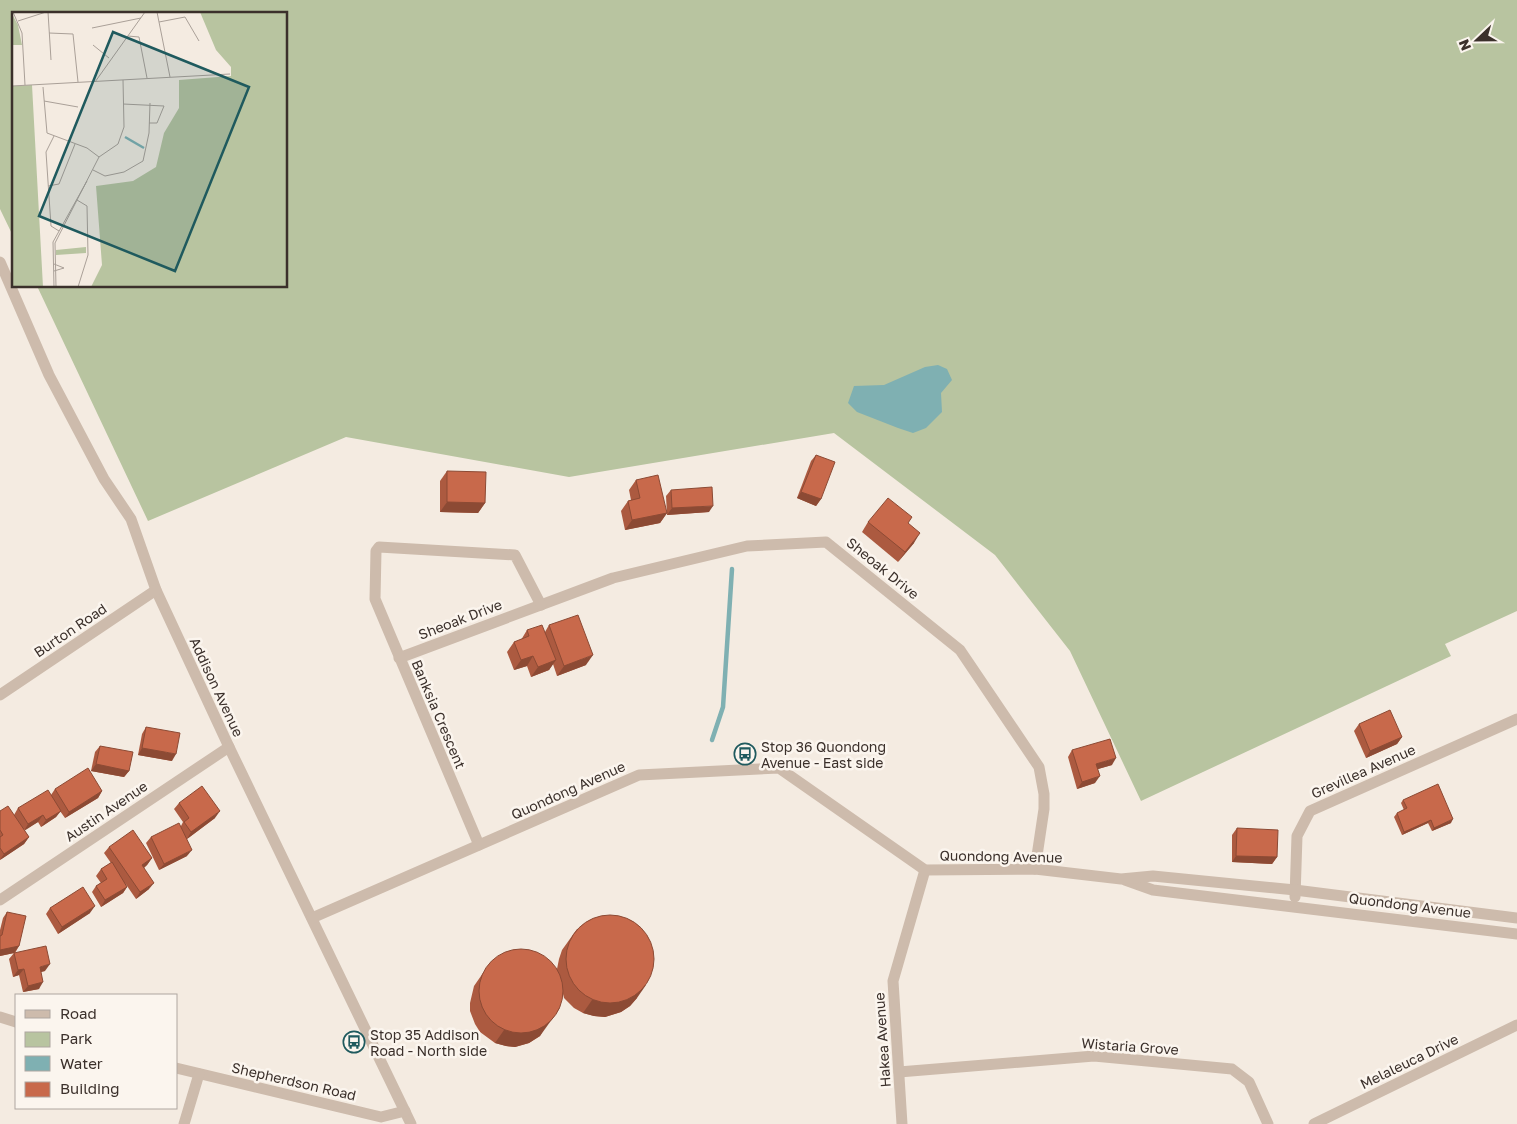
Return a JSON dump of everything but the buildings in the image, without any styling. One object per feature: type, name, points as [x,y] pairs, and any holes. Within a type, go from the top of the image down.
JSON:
[{"type":"street","name":"Addison Avenue","points":[[0,262],[49,375],[104,479],[131,519],[156,590],[229,748],[411,1124]]},
{"type":"street","name":"Sheoak Drive","points":[[399,658],[613,578],[747,546],[826,542],[960,650],[1039,767],[1044,794],[1044,809],[1034,869]]},
{"type":"street","name":"Banksia Crescent","points":[[479,845],[374,599],[376,551],[379,548],[515,555],[540,605]]},
{"type":"street","name":"Burton Road","points":[[0,695],[156,590]]},
{"type":"street","name":"Grevillea Avenue","points":[[1294,906],[1298,836],[1310,811],[1517,719]]},
{"type":"street","name":"Austin Avenue","points":[[0,900],[229,748]]},
{"type":"street","name":"Quondong Avenue","points":[[312,918],[639,775],[780,768],[926,870],[1034,869],[1121,879],[1153,876],[1296,890],[1517,918]]},
{"type":"street","name":"Hakea Avenue","points":[[902,1124],[893,981],[926,870]]},
{"type":"street","name":"Quondong Avenue","points":[[1121,879],[1153,890],[1517,934]]},
{"type":"street","points":[[0,1018],[15,1022]]},
{"type":"street","name":"Melaleuca Drive","points":[[1314,1124],[1517,1025]]},
{"type":"street","name":"Wistaria Grove","points":[[899,1072],[1094,1056],[1232,1069],[1250,1082],[1268,1124]]},
{"type":"street","name":"Shepherdson Road","points":[[178,1069],[381,1117],[405,1111]]},
{"type":"street","points":[[184,1124],[199,1074]]},
{"type":"green space","points":[[0,0],[1517,0],[1517,611],[1445,644],[1451,656],[1141,801],[1070,651],[995,555],[834,433],[569,477],[346,437],[148,521],[38,288],[288,288],[288,12],[12,12],[12,234],[0,209]]},
{"type":"water","points":[[938,365],[947,369],[952,380],[941,393],[942,412],[926,428],[913,433],[857,412],[848,403],[854,386],[884,385],[925,367]]},
{"type":"waterway","points":[[712,740],[723,707],[732,569]]},
{"type":"place","name":"Stop 36 Quondong Avenue - East side","points":[[745,754]]},
{"type":"place","name":"Stop 35 Addison Road - North side","points":[[354,1042]]}]
